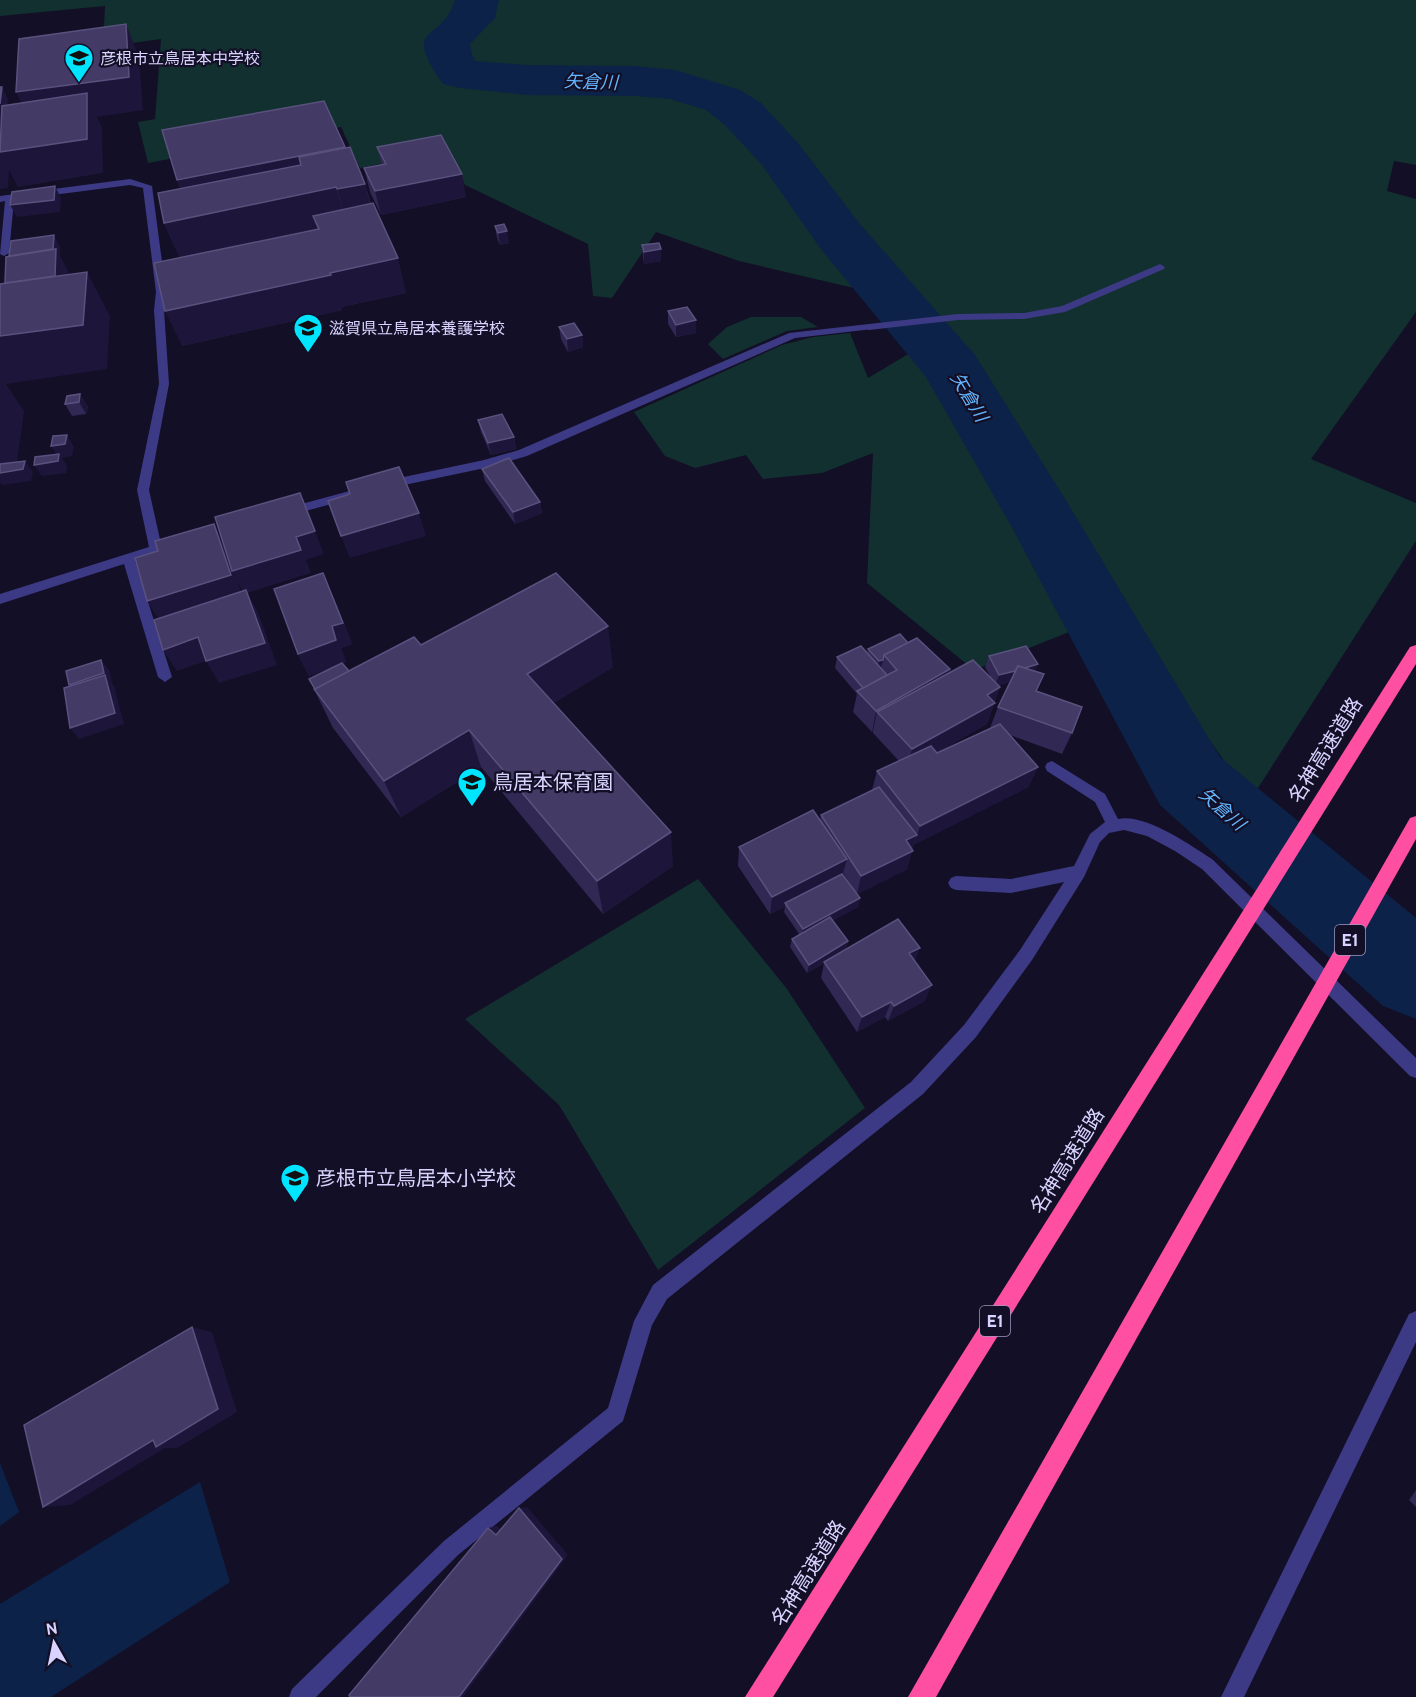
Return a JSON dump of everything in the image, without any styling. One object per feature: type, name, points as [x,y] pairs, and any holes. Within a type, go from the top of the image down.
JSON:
[{"type":"highway","name":"名神高速道路","points":[[758,1697],[1416,651]]},
{"type":"highway","name":"E1","points":[[921,1697],[1416,823]]},
{"type":"street","points":[[4,253],[5,199],[130,182],[147,186],[161,292],[159,310],[164,384],[143,490],[156,549]]},
{"type":"street","points":[[280,514],[405,479],[485,464],[522,453],[794,335],[958,317],[1024,316],[1065,309],[1160,267]]},
{"type":"street","points":[[0,599],[190,539]]},
{"type":"street","points":[[128,558],[165,677]]},
{"type":"street","points":[[1052,767],[1100,798],[1114,826]]},
{"type":"street","points":[[300,1697],[451,1548],[616,1414],[644,1321],[660,1292],[917,1088],[970,1031],[1026,955],[1079,873],[1095,838],[1105,828],[1124,824],[1150,831],[1180,846],[1207,864],[1416,1070]]},
{"type":"street","points":[[956,883],[1011,886],[1079,873]]},
{"type":"street","points":[[1232,1697],[1416,1321]]},
{"type":"green space","points":[[0,0],[1416,0],[1416,165],[1394,161],[1387,191],[1416,199],[1416,312],[1311,459],[1416,503],[1416,541],[1251,799],[1119,612],[974,670],[867,583],[873,453],[822,473],[763,479],[746,455],[695,468],[665,456],[634,412],[782,345],[813,337],[850,333],[868,378],[942,334],[918,303],[739,261],[656,232],[612,298],[593,296],[588,244],[465,185],[446,150],[360,168],[341,127],[148,163],[138,122],[155,119],[161,39],[103,47],[105,6],[0,16]]},
{"type":"green space","points":[[751,317],[801,317],[818,327],[787,331],[723,359],[708,344],[727,327]]},
{"type":"green space","points":[[698,879],[787,989],[865,1108],[658,1270],[559,1105],[465,1019]]},
{"type":"water","points":[[0,1463],[19,1512],[0,1526]]},
{"type":"water","points":[[200,1482],[230,1582],[51,1697],[0,1697],[0,1604]]},
{"type":"building","points":[[126,24],[129,77],[16,92],[19,39]]},
{"type":"building","points":[[87,93],[87,139],[0,152],[2,106]]},
{"type":"building","points":[[324,101],[345,147],[177,180],[162,130]]},
{"type":"building","points":[[441,135],[462,174],[375,191],[364,168],[386,164],[377,147]]},
{"type":"building","points":[[350,147],[365,184],[337,189],[336,187],[164,223],[158,193],[301,165],[299,157]]},
{"type":"building","points":[[55,186],[54,200],[10,205],[12,192]]},
{"type":"building","points":[[373,203],[398,258],[165,311],[154,263],[319,229],[313,216]]},
{"type":"building","points":[[504,224],[507,231],[498,233],[495,226]]},
{"type":"building","points":[[54,235],[53,249],[9,256],[11,241]]},
{"type":"building","points":[[659,243],[661,249],[644,252],[642,245]]},
{"type":"building","points":[[56,249],[55,276],[5,283],[6,257]]},
{"type":"building","points":[[87,272],[83,325],[0,336],[0,284]]},
{"type":"building","points":[[687,307],[696,320],[676,325],[668,311]]},
{"type":"building","points":[[574,323],[582,335],[567,339],[559,327]]},
{"type":"building","points":[[80,394],[79,402],[65,404],[67,396]]},
{"type":"building","points":[[502,414],[514,437],[488,443],[478,420]]},
{"type":"building","points":[[67,435],[65,444],[51,446],[53,436]]},
{"type":"building","points":[[59,454],[58,461],[34,465],[35,457]]},
{"type":"building","points":[[509,458],[540,502],[513,512],[482,469]]},
{"type":"building","points":[[25,461],[23,469],[0,473],[0,464]]},
{"type":"building","points":[[399,467],[419,513],[341,536],[328,501],[350,494],[346,482]]},
{"type":"building","points":[[300,493],[315,531],[296,537],[301,550],[232,571],[215,517]]},
{"type":"building","points":[[214,524],[231,575],[147,601],[135,558],[158,551],[155,541]]},
{"type":"building","points":[[323,573],[343,623],[332,626],[336,640],[298,654],[274,589]]},
{"type":"building","points":[[556,573],[608,626],[527,674],[671,832],[597,881],[469,730],[384,781],[314,689],[414,637],[421,645]]},
{"type":"building","points":[[246,590],[265,643],[206,661],[198,637],[163,650],[154,620]]},
{"type":"building","points":[[900,634],[908,643],[884,655],[883,660],[879,661],[868,649]]},
{"type":"building","points":[[917,638],[950,669],[876,711],[857,691],[897,670],[884,655]]},
{"type":"building","points":[[861,646],[887,675],[863,688],[837,657]]},
{"type":"building","points":[[1026,646],[1038,664],[1025,668],[1018,666],[1015,671],[999,675],[989,656]]},
{"type":"building","points":[[101,660],[104,673],[69,685],[66,671]]},
{"type":"building","points":[[973,660],[1000,687],[987,695],[995,703],[912,749],[877,712]]},
{"type":"building","points":[[342,663],[349,671],[315,689],[309,679]]},
{"type":"building","points":[[1018,666],[1044,674],[1036,691],[1082,707],[1072,733],[998,707]]},
{"type":"building","points":[[105,675],[115,713],[70,728],[64,688]]},
{"type":"building","points":[[1000,724],[1038,767],[920,826],[877,771],[931,746],[937,753]]},
{"type":"building","points":[[879,787],[917,835],[906,840],[913,851],[861,876],[821,815]]},
{"type":"building","points":[[813,810],[847,859],[772,897],[739,847]]},
{"type":"building","points":[[842,874],[860,898],[803,929],[785,903]]},
{"type":"building","points":[[830,917],[848,941],[809,965],[792,939]]},
{"type":"building","points":[[898,919],[920,948],[909,953],[932,985],[894,1006],[891,1002],[862,1017],[824,962]]},
{"type":"building","points":[[192,1327],[218,1409],[156,1447],[153,1440],[43,1507],[24,1425]]},
{"type":"building","points":[[519,1508],[562,1559],[459,1697],[350,1697],[349,1695],[488,1528],[496,1535]]},
{"type":"waterway","name":"矢倉川","points":[[477,0],[472,18],[447,41],[448,55],[460,74],[526,80],[635,81],[675,85],[723,100],[743,114],[780,154],[840,236],[953,369],[1045,524],[1190,781],[1416,976]]},
{"type":"place","name":"彦根市立鳥居本中学校","points":[[79,84]]},
{"type":"place","name":"滋賀県立鳥居本養護学校","points":[[308,354]]},
{"type":"place","name":"鳥居本保育園","points":[[472,808]]},
{"type":"place","name":"彦根市立鳥居本小学校","points":[[295,1204]]}]
